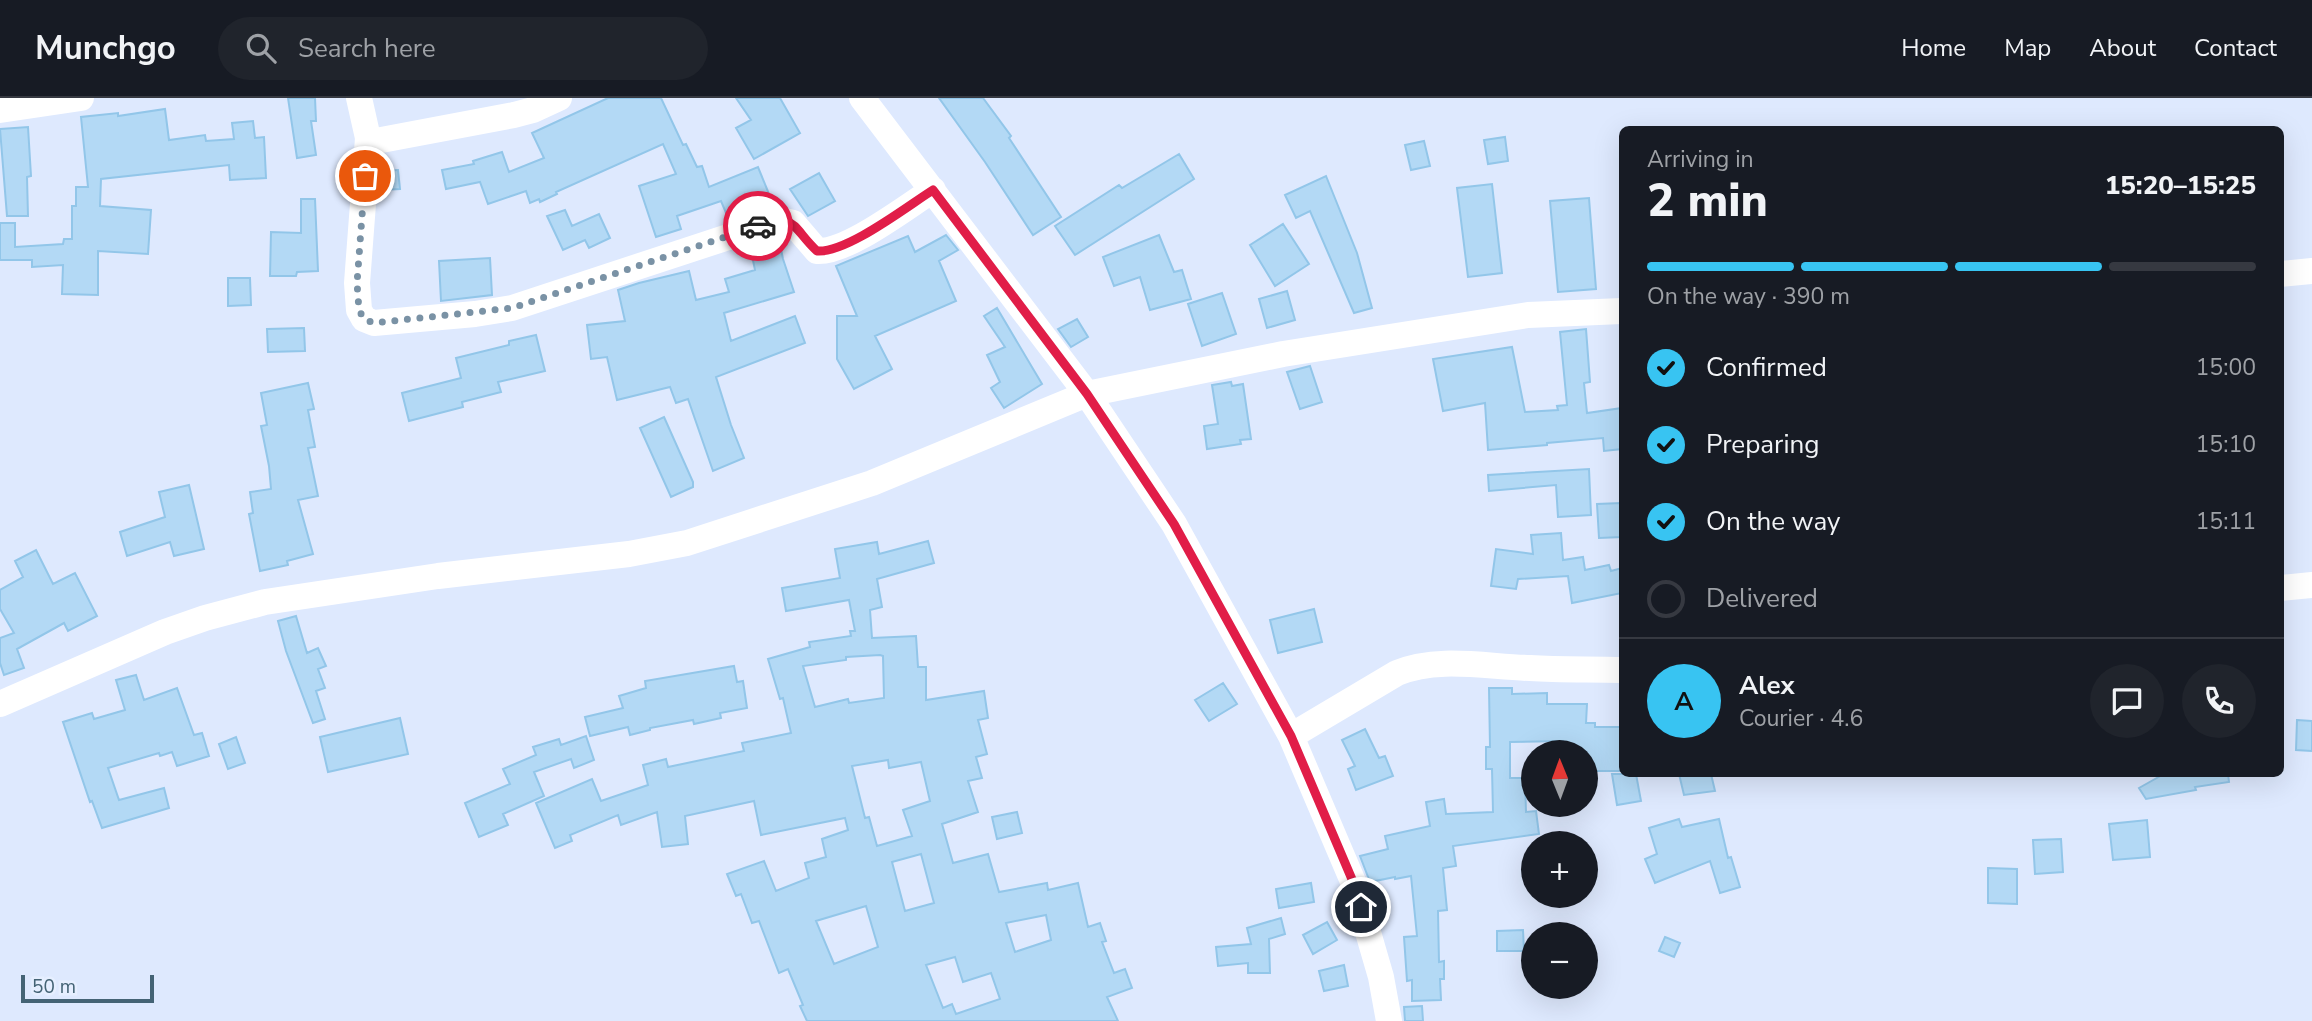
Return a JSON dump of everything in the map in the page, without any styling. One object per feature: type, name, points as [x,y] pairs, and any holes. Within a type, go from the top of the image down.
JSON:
[{"type":"street","points":[[0,110],[81,98]]},
{"type":"street","points":[[359,98],[368,138],[357,283],[359,310],[364,319],[374,323],[512,308],[780,220],[793,223],[817,251],[826,251],[845,245],[933,190]]},
{"type":"street","points":[[368,138],[381,140],[514,115],[559,98]]},
{"type":"street","points":[[862,98],[1087,394],[1174,524],[1291,736],[1354,884],[1381,977],[1389,1021]]},
{"type":"street","points":[[2284,274],[2312,271]]},
{"type":"street","points":[[0,704],[165,632],[265,602],[438,576],[629,554],[687,543],[872,483],[1087,394],[1283,354],[1514,317],[1619,311]]},
{"type":"street","points":[[2284,588],[2312,586]]},
{"type":"street","points":[[1291,736],[1410,668],[1454,664],[1619,670]]},
{"type":"building","points":[[288,98],[315,98],[316,121],[311,121],[316,155],[297,158]]},
{"type":"building","points":[[608,98],[661,98],[683,145],[686,144],[697,167],[702,166],[709,187],[758,167],[769,194],[746,203],[750,213],[729,220],[721,201],[677,216],[681,229],[656,237],[639,186],[676,174],[663,144],[556,192],[557,194],[540,202],[539,199],[530,203],[526,191],[488,204],[480,182],[446,189],[442,170],[474,164],[473,161],[502,152],[509,172],[544,158],[532,133]]},
{"type":"building","points":[[736,98],[780,98],[800,133],[754,159],[736,128],[751,120]]},
{"type":"building","points":[[939,98],[983,98],[1011,136],[1009,138],[1061,217],[1033,235]]},
{"type":"building","points":[[165,109],[169,140],[205,135],[206,141],[234,139],[232,123],[253,121],[255,138],[264,137],[266,178],[230,180],[229,165],[101,179],[100,206],[151,210],[148,254],[98,251],[98,295],[62,294],[63,265],[32,267],[32,260],[0,260],[0,223],[15,223],[15,247],[63,244],[64,239],[72,239],[72,206],[76,206],[76,187],[88,187],[81,117],[118,113],[118,116]]},
{"type":"building","points":[[28,127],[31,176],[27,177],[28,216],[7,216],[0,129]]},
{"type":"building","points":[[1505,137],[1508,161],[1488,164],[1484,140]]},
{"type":"building","points":[[1424,141],[1430,166],[1411,170],[1405,145]]},
{"type":"building","points":[[1179,154],[1194,179],[1075,255],[1055,226],[1119,185],[1122,188]]},
{"type":"building","points":[[398,170],[400,189],[380,190],[381,171]]},
{"type":"building","points":[[819,173],[835,201],[808,216],[790,189]]},
{"type":"building","points":[[1326,176],[1357,253],[1372,308],[1354,313],[1310,211],[1296,218],[1285,195]]},
{"type":"building","points":[[1492,184],[1502,273],[1468,277],[1457,188]]},
{"type":"building","points":[[1589,198],[1596,289],[1558,292],[1550,201]]},
{"type":"building","points":[[301,199],[315,199],[318,271],[297,272],[296,276],[270,276],[271,232],[301,233]]},
{"type":"building","points":[[565,210],[572,226],[599,214],[610,238],[589,248],[585,240],[563,250],[547,216]]},
{"type":"building","points":[[1283,224],[1309,264],[1275,286],[1250,245]]},
{"type":"building","points":[[946,235],[958,250],[939,261],[956,301],[875,336],[892,369],[854,389],[837,359],[837,316],[857,316],[836,266],[908,236],[915,252]]},
{"type":"building","points":[[1159,235],[1174,272],[1182,270],[1191,299],[1150,310],[1140,277],[1114,286],[1103,257]]},
{"type":"building","points":[[779,239],[794,292],[724,313],[731,341],[795,316],[805,343],[716,377],[744,458],[713,471],[688,399],[676,403],[670,387],[617,400],[607,357],[591,359],[587,325],[625,321],[618,290],[689,271],[696,300],[729,292],[725,279],[755,270],[750,246]]},
{"type":"building","points":[[490,258],[492,295],[441,301],[439,261]]},
{"type":"building","points":[[228,278],[250,278],[251,305],[228,306]]},
{"type":"building","points":[[1287,291],[1295,320],[1267,328],[1259,299]]},
{"type":"building","points":[[1222,293],[1236,334],[1202,346],[1188,304]]},
{"type":"building","points":[[997,308],[1042,384],[1004,408],[991,388],[1000,382],[987,355],[1005,347],[984,316]]},
{"type":"building","points":[[1077,319],[1088,337],[1071,347],[1058,329]]},
{"type":"building","points":[[304,328],[305,351],[268,352],[267,329]]},
{"type":"building","points":[[1586,329],[1590,382],[1584,383],[1587,413],[1619,408],[1619,449],[1604,451],[1603,438],[1488,450],[1485,403],[1443,411],[1433,359],[1512,347],[1525,412],[1558,410],[1557,406],[1567,405],[1560,332]]},
{"type":"building","points":[[536,335],[545,371],[498,382],[501,392],[462,402],[463,407],[409,421],[402,393],[461,378],[456,358],[509,345],[509,341]]},
{"type":"building","points":[[1310,366],[1322,402],[1300,409],[1287,372]]},
{"type":"building","points":[[1231,382],[1232,386],[1243,384],[1251,439],[1240,440],[1241,444],[1207,449],[1204,426],[1218,424],[1212,385]]},
{"type":"building","points":[[308,383],[314,409],[308,410],[315,447],[308,448],[318,496],[298,500],[313,554],[287,561],[288,565],[260,571],[249,514],[253,513],[250,492],[271,489],[261,426],[267,425],[261,393]]},
{"type":"building","points":[[664,417],[693,482],[693,487],[671,497],[640,428]]},
{"type":"building","points":[[1589,469],[1591,515],[1558,517],[1556,485],[1489,491],[1488,475]]},
{"type":"building","points":[[189,485],[204,549],[174,556],[170,542],[127,556],[120,532],[165,517],[159,492]]},
{"type":"building","points":[[1619,503],[1619,537],[1599,538],[1597,504]]},
{"type":"building","points":[[1561,533],[1563,560],[1583,557],[1585,570],[1609,565],[1611,571],[1619,569],[1619,594],[1572,603],[1568,576],[1518,579],[1516,589],[1491,586],[1496,549],[1533,554],[1531,535]]},
{"type":"building","points":[[928,541],[934,563],[877,579],[882,607],[870,610],[872,638],[916,636],[918,667],[926,667],[926,700],[984,691],[988,718],[978,720],[987,754],[976,757],[982,778],[968,781],[978,812],[942,824],[953,863],[988,854],[999,892],[1047,883],[1048,890],[1078,883],[1088,927],[1100,923],[1106,941],[1102,942],[1114,973],[1125,969],[1132,988],[1107,997],[1118,1021],[807,1021],[788,969],[779,973],[759,921],[752,923],[741,894],[736,896],[727,874],[764,861],[776,891],[809,878],[805,863],[826,857],[822,839],[848,830],[845,818],[761,835],[754,801],[685,816],[688,844],[662,847],[657,812],[621,825],[618,815],[570,835],[572,841],[555,848],[536,803],[592,779],[601,801],[648,785],[643,765],[666,759],[668,767],[744,751],[742,743],[791,733],[783,698],[780,699],[768,659],[810,647],[809,642],[851,636],[850,631],[855,631],[849,600],[786,611],[782,588],[840,578],[835,549],[877,542],[879,554]],"holes":[[[883,656],[884,698],[849,703],[848,699],[815,707],[803,666],[846,660],[846,657]],[[888,760],[889,768],[921,762],[930,801],[903,810],[912,836],[877,846],[869,817],[865,818],[852,766]],[[921,854],[934,903],[905,911],[892,862]],[[866,906],[878,947],[834,964],[816,921]],[[1046,915],[1051,940],[1015,952],[1006,923]],[[955,957],[963,982],[991,973],[1000,999],[956,1014],[952,1004],[943,1008],[926,965]]]},
{"type":"building","points":[[36,550],[53,584],[75,573],[97,616],[68,631],[64,623],[17,649],[24,668],[4,675],[0,663],[0,638],[14,633],[0,609],[0,590],[23,577],[15,561]]},
{"type":"building","points":[[1314,609],[1322,642],[1278,653],[1270,620]]},
{"type":"building","points":[[296,616],[307,653],[318,648],[326,666],[318,669],[325,688],[316,691],[325,719],[313,723],[286,651],[278,621]]},
{"type":"building","points":[[734,666],[737,682],[743,681],[747,708],[720,713],[721,718],[694,724],[693,720],[650,728],[630,735],[628,727],[590,736],[585,717],[623,708],[619,696],[646,688],[645,681]]},
{"type":"building","points":[[136,675],[144,700],[177,688],[194,735],[202,733],[209,756],[177,766],[172,752],[160,756],[159,753],[108,768],[119,800],[164,788],[169,808],[102,828],[92,801],[90,802],[63,722],[92,713],[94,719],[125,710],[116,680]]},
{"type":"building","points":[[1223,683],[1237,704],[1209,721],[1195,700]]},
{"type":"building","points":[[1489,688],[1512,688],[1512,694],[1547,693],[1547,704],[1587,704],[1586,723],[1595,723],[1595,727],[1619,727],[1619,771],[1598,771],[1598,740],[1510,742],[1510,778],[1521,778],[1521,817],[1537,817],[1539,831],[1521,831],[1521,837],[1453,846],[1456,866],[1443,868],[1447,910],[1438,911],[1439,962],[1444,961],[1444,979],[1440,979],[1441,1000],[1412,1001],[1412,980],[1407,981],[1404,937],[1417,936],[1411,876],[1370,882],[1360,856],[1388,849],[1385,836],[1430,826],[1426,802],[1444,799],[1446,814],[1493,812],[1492,769],[1486,769],[1486,747],[1490,747]]},
{"type":"building","points":[[400,718],[408,754],[328,772],[320,737]]},
{"type":"building","points":[[2297,720],[2312,721],[2312,751],[2296,750]]},
{"type":"building","points":[[1365,729],[1379,758],[1385,756],[1393,776],[1356,790],[1348,769],[1355,766],[1342,740]]},
{"type":"building","points":[[586,736],[594,760],[574,768],[571,759],[534,772],[544,796],[503,814],[508,825],[479,837],[465,803],[510,784],[503,769],[536,755],[533,747],[559,739],[561,745]]},
{"type":"building","points":[[236,737],[245,763],[228,769],[219,744]]},
{"type":"building","points":[[1612,774],[1619,774],[1619,777],[1637,777],[1641,801],[1617,805]]},
{"type":"building","points":[[1680,777],[1712,777],[1715,791],[1684,795]]},
{"type":"building","points":[[2159,777],[2228,777],[2229,782],[2146,799],[2139,788]]},
{"type":"building","points":[[1017,812],[1022,833],[997,839],[992,817]]},
{"type":"building","points":[[1679,819],[1682,827],[1719,819],[1728,858],[1731,857],[1740,887],[1720,893],[1710,861],[1655,883],[1645,859],[1657,854],[1649,828]]},
{"type":"building","points":[[2147,820],[2150,857],[2113,860],[2109,824]]},
{"type":"building","points":[[2061,839],[2063,872],[2035,874],[2033,840]]},
{"type":"building","points":[[1988,868],[2017,869],[2017,904],[1988,903]]},
{"type":"building","points":[[1311,883],[1314,902],[1279,908],[1276,889]]},
{"type":"building","points":[[1281,918],[1285,934],[1269,939],[1270,973],[1248,973],[1248,963],[1218,966],[1216,947],[1251,944],[1247,928]]},
{"type":"building","points":[[1327,922],[1337,940],[1313,954],[1303,935]]},
{"type":"building","points":[[1521,930],[1521,951],[1497,951],[1497,931]]},
{"type":"building","points":[[1665,937],[1680,943],[1674,957],[1659,951]]},
{"type":"building","points":[[1344,965],[1348,986],[1324,991],[1319,971]]},
{"type":"building","points":[[1422,1006],[1423,1021],[1405,1021],[1404,1007]]},
{"type":"way so far","points":[[365,176],[357,283],[359,310],[364,319],[374,323],[512,308],[758,226]]},
{"type":"route","points":[[758,226],[780,220],[793,223],[817,251],[826,251],[845,245],[933,190],[1087,394],[1174,524],[1291,736],[1354,884],[1361,907]]}]
